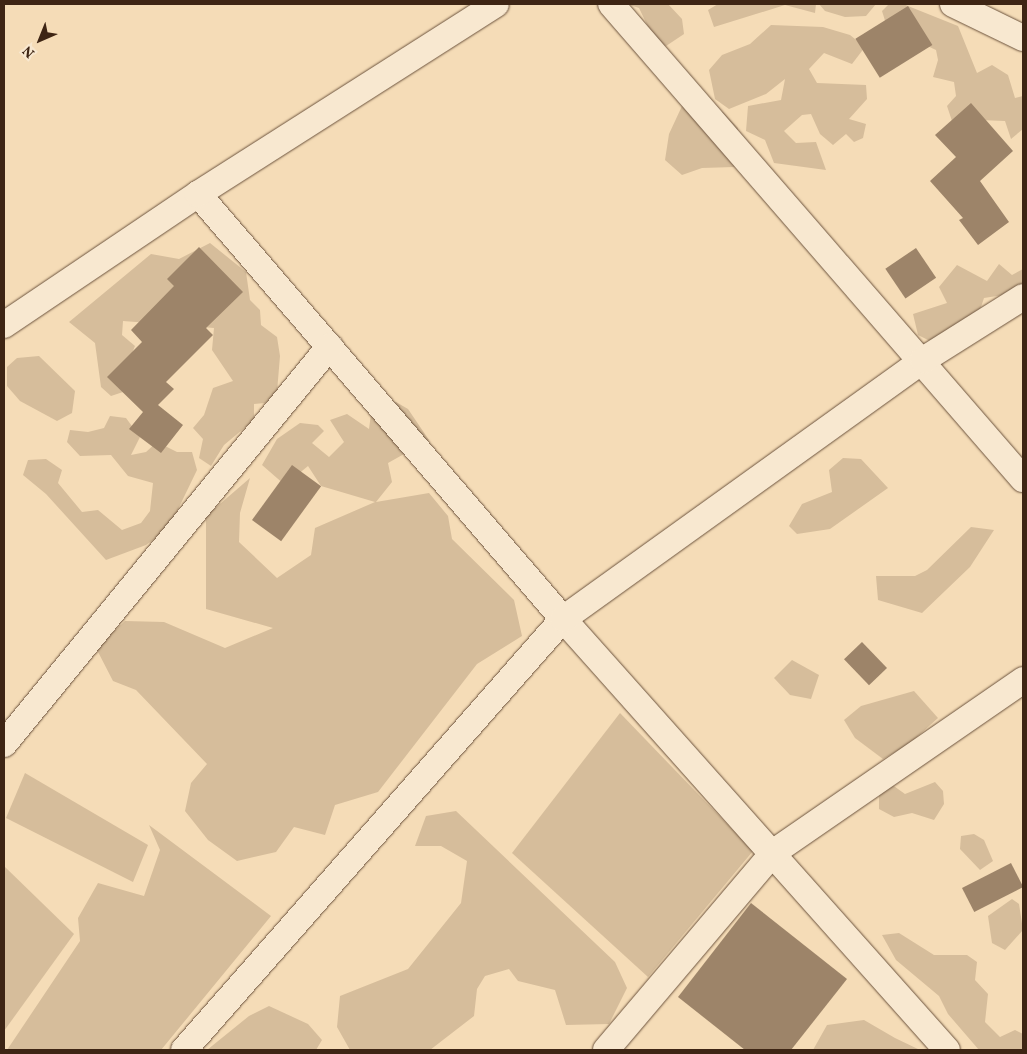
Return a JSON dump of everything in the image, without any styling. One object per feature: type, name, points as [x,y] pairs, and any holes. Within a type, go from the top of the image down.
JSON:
[{"type":"street","points":[[4,325],[198,194],[496,4]]},
{"type":"street","points":[[611,4],[923,360],[1023,479]]},
{"type":"street","points":[[953,4],[1023,38]]},
{"type":"street","points":[[198,194],[563,618],[774,852],[947,1050]]},
{"type":"street","points":[[184,1050],[563,618],[923,360],[1023,298]]},
{"type":"street","points":[[4,744],[330,346]]},
{"type":"street","points":[[606,1050],[774,852],[1023,680]]},
{"type":"shaded area","points":[[627,4],[668,4],[682,19],[684,34],[666,46],[656,43],[639,8]]},
{"type":"shaded area","points":[[718,4],[816,4],[815,13],[785,5],[714,27],[708,10]]},
{"type":"shaded area","points":[[819,4],[876,4],[866,16],[845,17],[825,11]]},
{"type":"shaded area","points":[[889,4],[903,4],[958,26],[977,73],[992,65],[1008,75],[1015,98],[1023,96],[1023,129],[1011,139],[1005,121],[979,120],[954,127],[947,106],[956,96],[954,82],[933,77],[938,60],[936,50],[887,27],[882,11]]},
{"type":"shaded area","points":[[771,25],[823,27],[850,35],[865,47],[852,64],[824,53],[809,69],[817,83],[866,85],[867,99],[849,119],[866,124],[863,138],[854,142],[846,134],[833,145],[820,134],[811,114],[802,115],[784,131],[796,143],[816,142],[826,170],[774,163],[765,140],[746,131],[748,106],[781,100],[785,79],[766,94],[729,109],[715,99],[709,70],[722,55],[750,44]]},
{"type":"shaded area","points":[[682,106],[723,112],[738,128],[739,157],[734,167],[702,168],[682,175],[665,160],[669,134]]},
{"type":"shaded area","points":[[210,243],[246,272],[250,300],[260,310],[261,325],[277,337],[280,356],[277,392],[265,403],[254,404],[254,420],[224,445],[211,466],[199,458],[203,439],[193,428],[204,415],[213,388],[233,381],[212,350],[214,328],[123,321],[122,335],[135,346],[130,358],[135,388],[111,396],[101,387],[95,343],[69,322],[151,254],[179,259]]},
{"type":"shaded area","points":[[999,264],[1012,275],[1023,269],[1023,285],[1010,294],[984,298],[980,310],[930,341],[918,335],[913,314],[947,303],[939,287],[957,265],[987,281]]},
{"type":"shaded area","points":[[39,356],[75,391],[72,413],[57,421],[20,401],[7,386],[7,367],[17,358]]},
{"type":"shaded area","points":[[396,402],[408,409],[429,440],[388,463],[392,482],[376,502],[429,493],[448,516],[452,539],[514,600],[522,636],[477,664],[378,792],[335,805],[325,835],[294,827],[276,852],[237,861],[208,840],[185,811],[191,783],[207,764],[136,690],[113,681],[96,648],[125,621],[164,622],[225,648],[273,628],[206,609],[206,516],[250,478],[240,513],[239,542],[277,578],[311,555],[315,528],[375,502],[321,486],[308,466],[285,485],[262,465],[277,439],[300,423],[318,425],[324,431],[312,443],[329,457],[344,442],[330,420],[347,414],[369,429],[371,414]]},
{"type":"shaded area","points":[[110,416],[126,418],[140,437],[131,455],[146,452],[157,442],[177,452],[192,452],[197,470],[169,528],[146,545],[106,560],[46,494],[23,475],[28,460],[46,459],[62,470],[58,483],[82,512],[98,510],[122,530],[141,523],[150,511],[153,483],[128,476],[111,455],[80,456],[67,442],[70,430],[88,432],[104,428]]},
{"type":"shaded area","points":[[843,458],[861,459],[888,488],[830,529],[797,534],[789,526],[802,504],[832,492],[829,470]]},
{"type":"shaded area","points":[[971,527],[994,530],[970,567],[922,613],[878,600],[876,576],[915,576],[927,570]]},
{"type":"shaded area","points":[[792,660],[819,675],[811,699],[790,695],[774,678]]},
{"type":"shaded area","points":[[914,691],[938,718],[909,744],[883,759],[855,738],[844,720],[861,706]]},
{"type":"shaded area","points":[[620,713],[753,851],[648,977],[512,853]]},
{"type":"shaded area","points":[[25,773],[148,845],[133,882],[6,818]]},
{"type":"shaded area","points":[[935,782],[943,791],[944,804],[934,820],[912,813],[894,817],[879,809],[879,791],[891,784],[905,794]]},
{"type":"shaded area","points":[[456,811],[615,962],[627,988],[609,1024],[566,1025],[555,990],[518,981],[509,969],[485,976],[477,989],[474,1016],[430,1050],[350,1050],[337,1027],[340,996],[408,969],[461,903],[467,861],[441,846],[415,846],[426,816]]},
{"type":"shaded area","points":[[149,825],[271,916],[161,1050],[7,1050],[80,941],[78,918],[98,883],[144,896],[160,850]]},
{"type":"shaded area","points":[[974,834],[984,840],[993,861],[980,870],[960,849],[961,836]]},
{"type":"shaded area","points":[[4,866],[74,934],[4,1031]]},
{"type":"shaded area","points":[[1012,899],[1019,904],[1023,930],[1005,950],[992,943],[988,916]]},
{"type":"shaded area","points":[[899,933],[934,955],[967,955],[977,962],[975,980],[988,994],[985,1022],[1000,1037],[1015,1030],[1023,1034],[1023,1050],[979,1050],[948,1014],[939,996],[896,960],[882,935]]},
{"type":"shaded area","points":[[269,1006],[308,1024],[322,1040],[316,1050],[207,1050],[249,1016]]},
{"type":"shaded area","points":[[864,1020],[920,1050],[813,1050],[827,1025]]},
{"type":"building","points":[[908,6],[932,45],[880,78],[855,39]]},
{"type":"building","points":[[971,103],[1013,151],[980,181],[1009,222],[978,245],[959,220],[963,218],[930,181],[956,157],[935,135]]},
{"type":"building","points":[[199,247],[243,292],[206,328],[213,335],[166,382],[174,389],[158,405],[183,425],[161,453],[129,429],[143,412],[107,377],[142,342],[131,330],[174,286],[167,279]]},
{"type":"building","points":[[916,248],[936,278],[905,299],[885,269]]},
{"type":"building","points":[[292,465],[321,486],[281,541],[252,520]]},
{"type":"building","points":[[862,642],[887,668],[869,685],[844,659]]},
{"type":"building","points":[[1011,863],[1023,887],[974,912],[962,888]]},
{"type":"building","points":[[751,903],[847,979],[791,1050],[745,1050],[678,997]]}]
